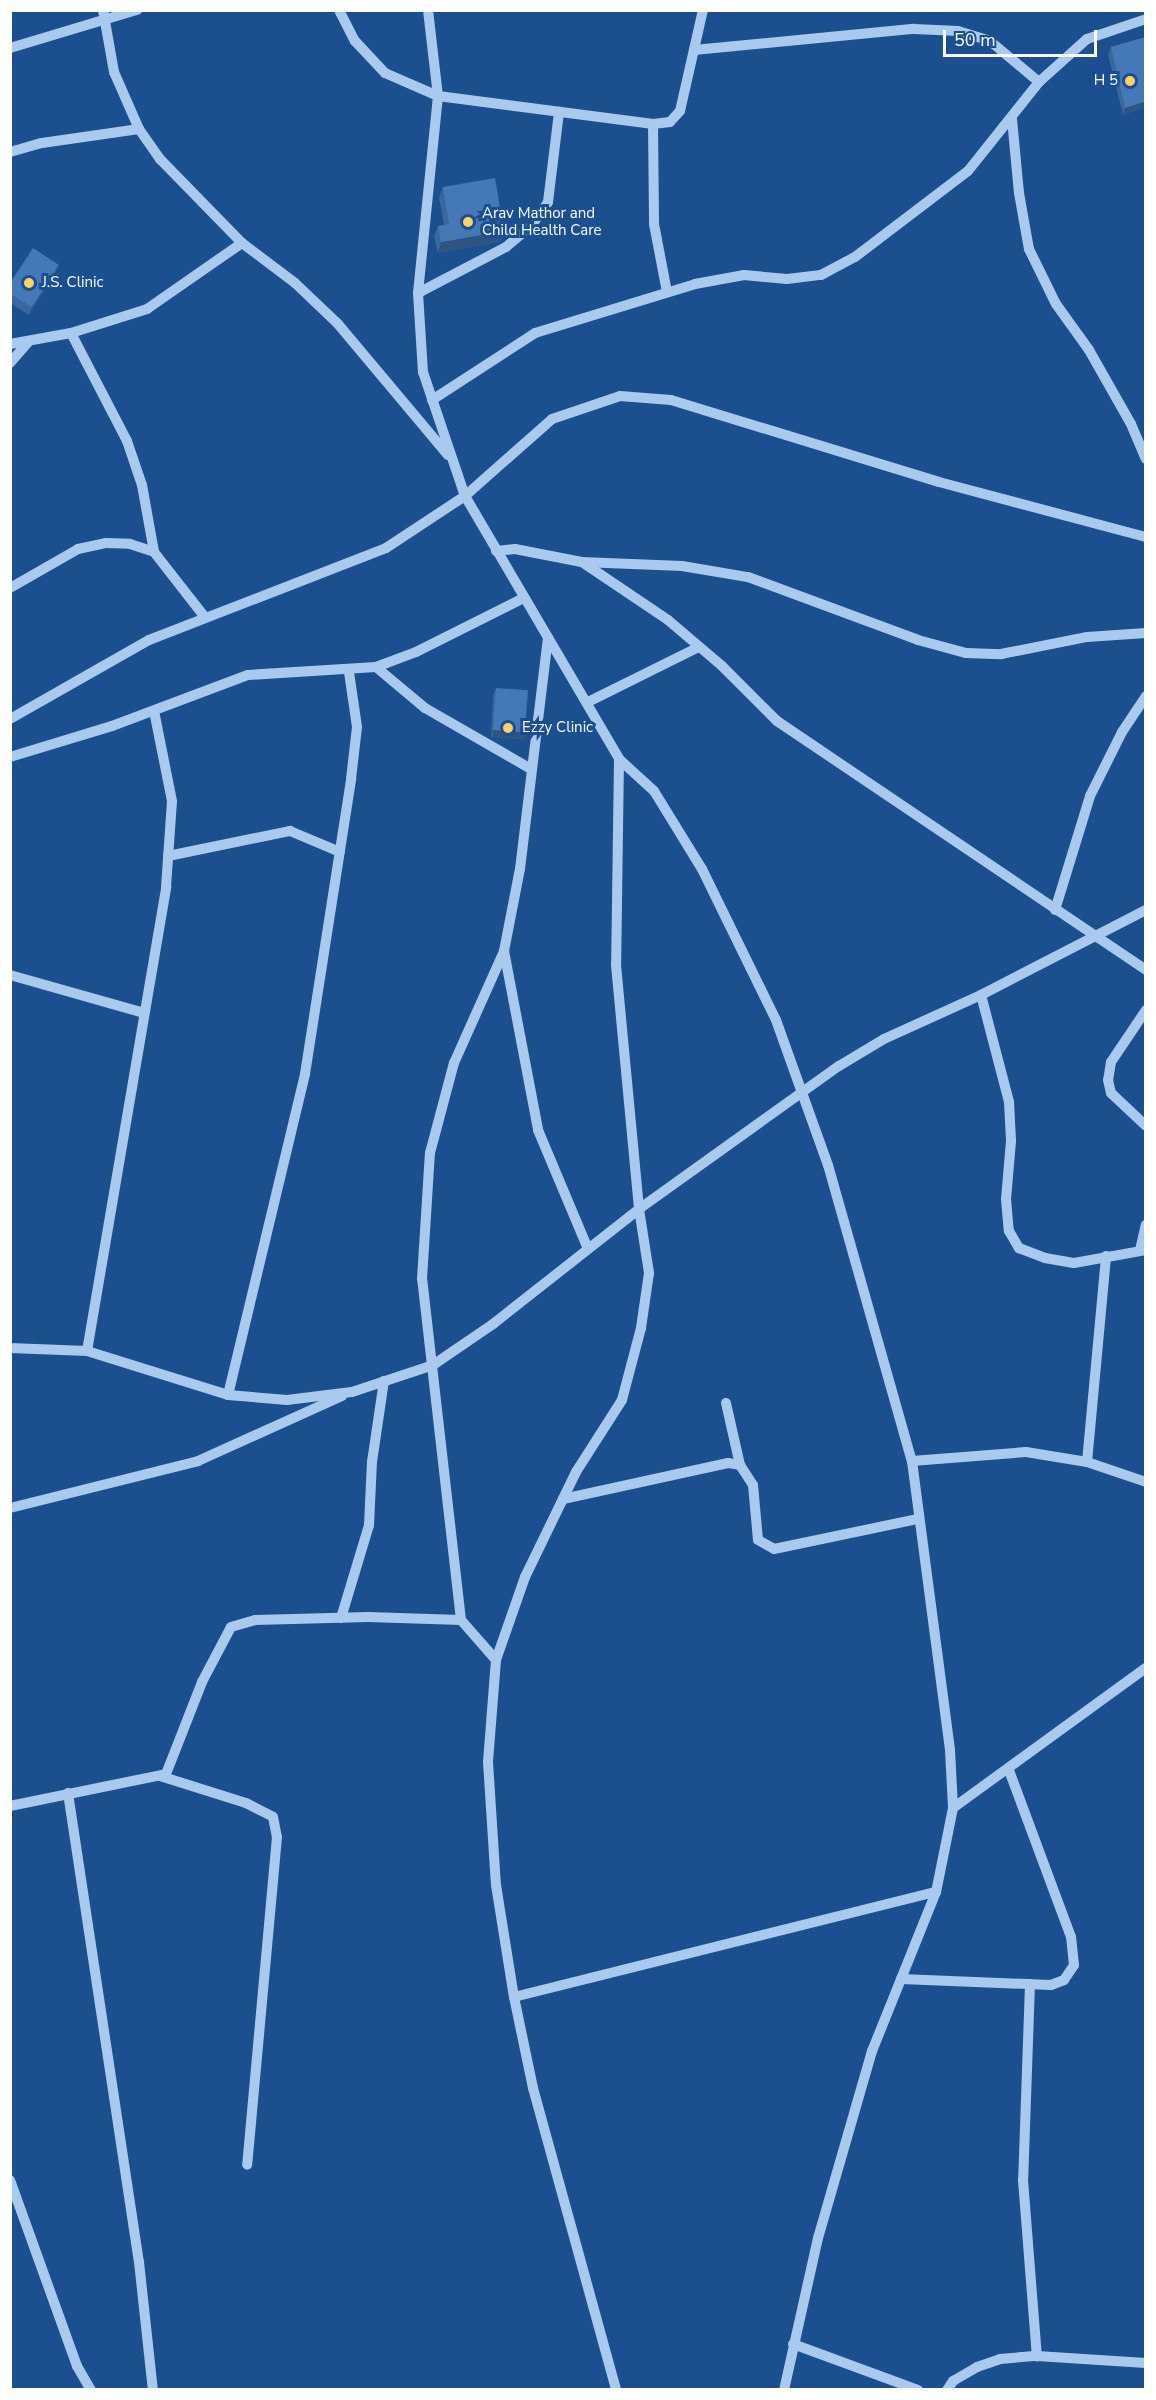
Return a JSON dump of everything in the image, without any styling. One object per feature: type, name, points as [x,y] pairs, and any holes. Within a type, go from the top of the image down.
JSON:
[{"type":"street","points":[[10,48],[104,15],[137,10]]},
{"type":"street","points":[[339,10],[355,41],[385,73],[438,96],[653,124],[670,122],[680,111],[703,10]]},
{"type":"street","points":[[428,10],[438,96],[418,293],[423,372],[432,400],[465,496],[588,702],[619,759],[654,791],[702,869],[776,1020],[828,1165],[912,1461],[950,1750],[953,1809],[936,1892],[869,2062],[818,2238],[784,2390]]},
{"type":"street","points":[[104,15],[114,72],[139,129],[160,159],[242,243],[295,283],[338,324],[453,461]]},
{"type":"street","points":[[432,400],[535,333],[667,292],[744,274],[787,279],[821,275],[855,257],[968,171],[1012,119],[1039,82],[1087,39],[1146,19]]},
{"type":"street","points":[[694,50],[914,29],[958,31],[990,41],[1039,82]]},
{"type":"street","points":[[418,293],[506,247],[532,225],[548,202],[559,112]]},
{"type":"street","points":[[1012,119],[1019,193],[1029,249],[1056,304],[1089,350],[1131,424],[1146,459]]},
{"type":"street","points":[[653,124],[654,224],[667,292]]},
{"type":"street","points":[[10,152],[42,143],[139,129]]},
{"type":"street","points":[[10,344],[71,333],[147,309],[242,243]]},
{"type":"street","points":[[71,333],[127,441],[142,484],[154,552],[204,616]]},
{"type":"street","points":[[10,363],[29,341]]},
{"type":"street","points":[[10,719],[96,667],[204,616],[386,548],[465,496],[552,419],[620,396],[671,400],[939,482],[1146,537]]},
{"type":"street","points":[[10,588],[78,549],[106,543],[130,544],[154,552]]},
{"type":"street","points":[[496,551],[515,549],[582,562],[682,566],[748,577],[918,640],[966,653],[1001,654],[1087,637],[1146,633]]},
{"type":"street","points":[[582,562],[668,620],[777,721],[1146,970]]},
{"type":"street","points":[[10,757],[154,711],[248,675],[349,672],[376,667],[416,652],[524,598]]},
{"type":"street","points":[[496,1659],[461,1620],[422,1279],[430,1153],[454,1063],[504,951],[520,869],[548,638]]},
{"type":"street","points":[[588,702],[699,647]]},
{"type":"street","points":[[376,667],[425,708],[531,769]]},
{"type":"street","points":[[228,1395],[305,1074],[357,727],[349,672]]},
{"type":"street","points":[[1055,910],[1090,796],[1122,732],[1146,696]]},
{"type":"street","points":[[87,1351],[168,856],[172,801],[154,711]]},
{"type":"street","points":[[616,2390],[533,2088],[514,1997],[496,1885],[488,1762],[496,1659],[525,1578],[563,1499],[622,1401],[641,1328],[649,1273],[639,1209],[616,965],[619,759]]},
{"type":"street","points":[[168,856],[290,831],[340,852]]},
{"type":"street","points":[[10,1508],[198,1461],[351,1392],[433,1365],[639,1209],[802,1092],[884,1039],[981,995],[1146,910]]},
{"type":"street","points":[[504,951],[538,1130],[588,1249]]},
{"type":"street","points":[[10,975],[144,1013]]},
{"type":"street","points":[[981,995],[1009,1102],[1009,1230],[1019,1248],[1046,1258],[1074,1263],[1143,1250],[1146,1225]]},
{"type":"street","points":[[1146,1010],[1111,1062],[1108,1080],[1111,1093],[1146,1126]]},
{"type":"street","points":[[1087,1461],[1106,1256]]},
{"type":"street","points":[[10,1348],[87,1351],[228,1395],[287,1400],[351,1392]]},
{"type":"street","points":[[341,1618],[369,1525],[372,1461],[384,1381]]},
{"type":"street","points":[[726,1403],[740,1465],[753,1485],[758,1540],[774,1549],[918,1520]]},
{"type":"street","points":[[912,1461],[1026,1452],[1087,1461],[1146,1482]]},
{"type":"street","points":[[563,1499],[728,1463],[740,1465]]},
{"type":"street","points":[[10,1806],[166,1774],[202,1682],[231,1627],[255,1620],[341,1618],[461,1620]]},
{"type":"street","points":[[953,1809],[1146,1668]]},
{"type":"street","points":[[901,1978],[1051,1985],[1064,1980],[1074,1965],[1074,1951],[1008,1768]]},
{"type":"street","points":[[159,1775],[246,1803],[273,1817],[278,1837],[247,2165]]},
{"type":"street","points":[[68,1793],[139,2262],[153,2390]]},
{"type":"street","points":[[514,1997],[936,1892]]},
{"type":"street","points":[[1030,1984],[1023,2180],[1037,2356]]},
{"type":"street","points":[[10,2180],[77,2366],[91,2390]]},
{"type":"street","points":[[794,2344],[918,2390]]},
{"type":"street","points":[[947,2390],[953,2381],[977,2367],[1000,2359],[1037,2356],[1146,2363]]},
{"type":"building","name":"H 5","points":[[1146,37],[1146,101],[1125,108],[1111,47]]},
{"type":"building","points":[[495,178],[504,231],[441,242],[438,226],[449,224],[443,187]]},
{"type":"building","points":[[33,248],[59,265],[32,307],[10,294],[10,283]]},
{"type":"building","points":[[496,688],[528,690],[525,732],[493,730]]},
{"type":"place","name":"H 5","points":[[1130,81]]},
{"type":"place","name":"Arav Mathor and Child Health Care","points":[[468,222]]},
{"type":"place","name":"J.S. Clinic","points":[[29,283]]},
{"type":"place","name":"Ezzy Clinic","points":[[508,728]]}]
